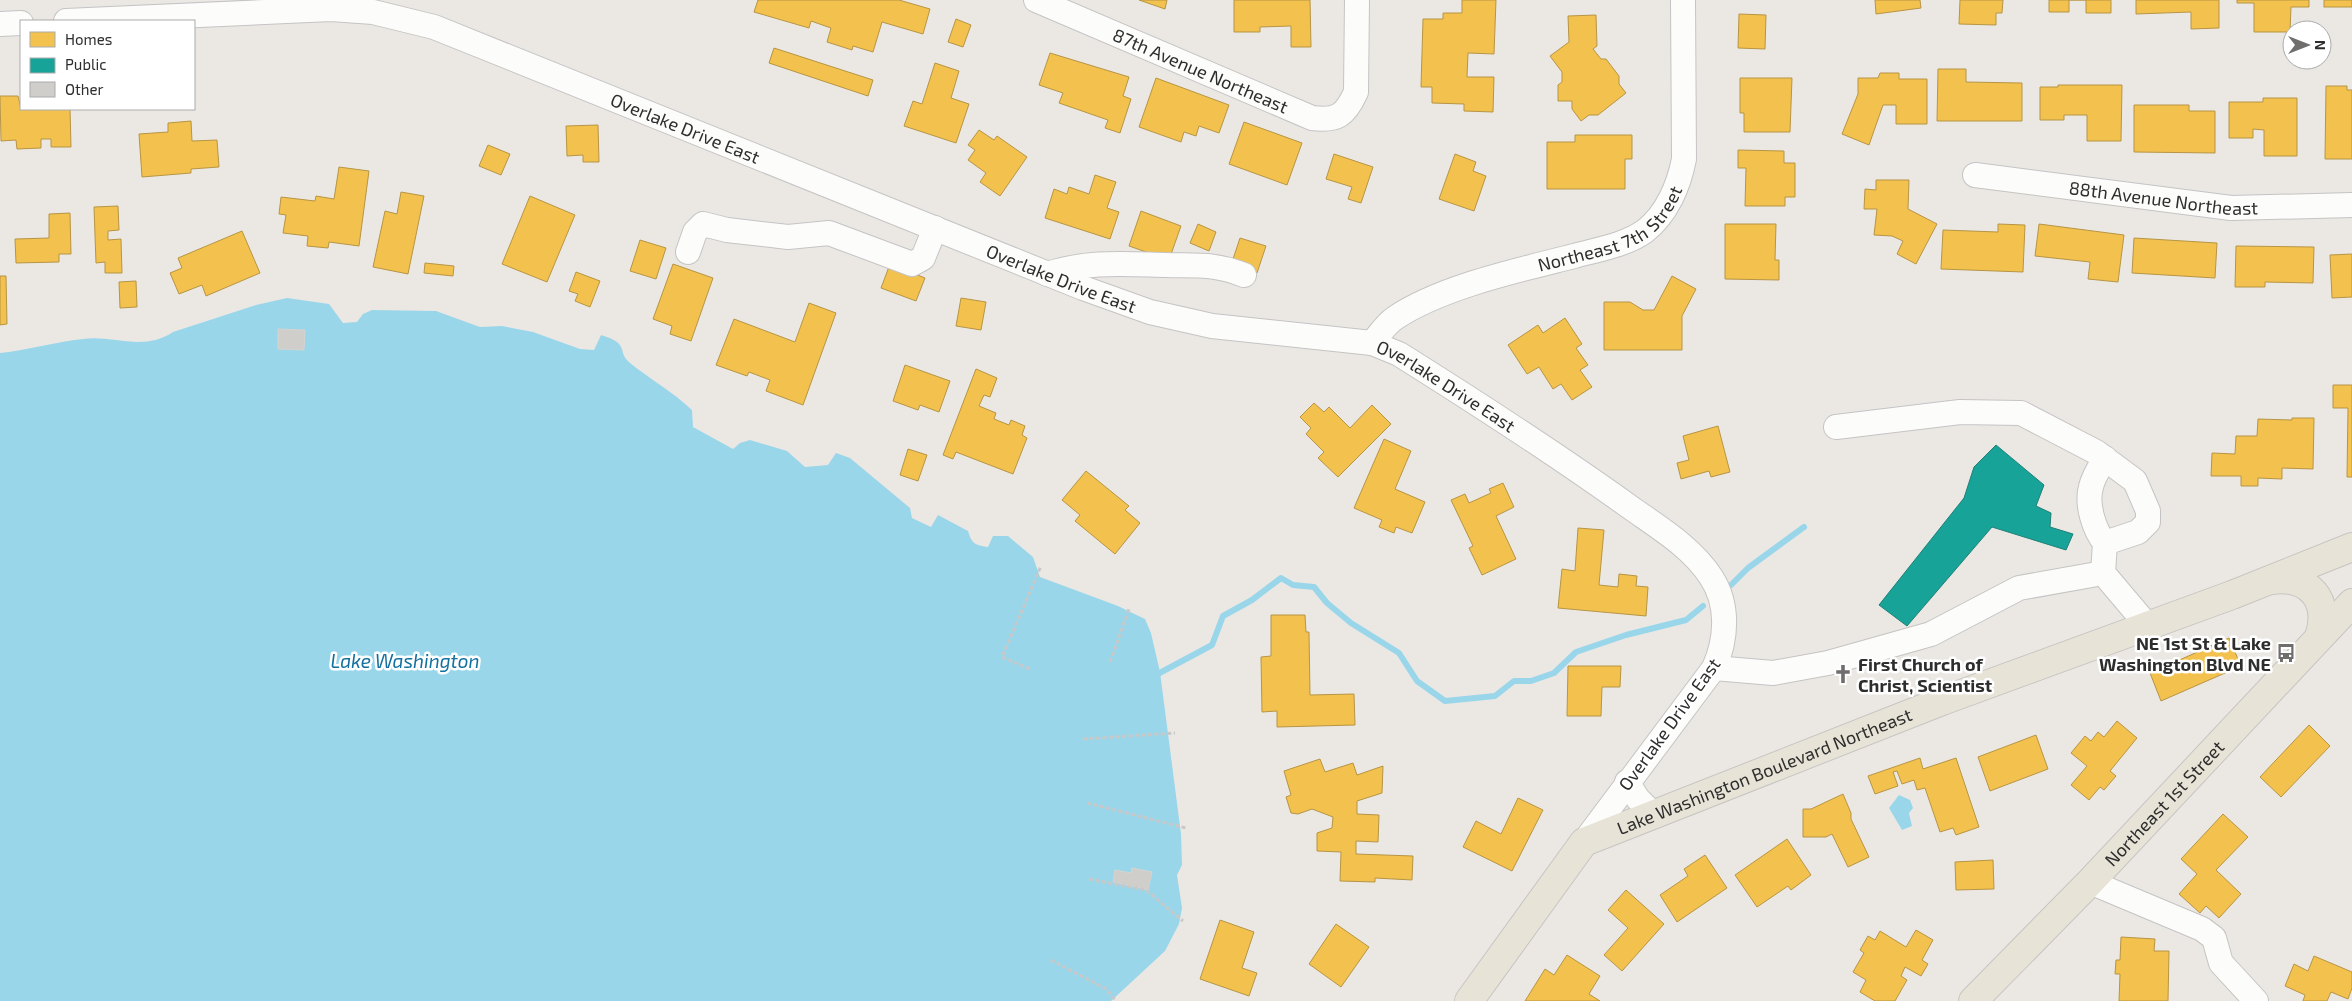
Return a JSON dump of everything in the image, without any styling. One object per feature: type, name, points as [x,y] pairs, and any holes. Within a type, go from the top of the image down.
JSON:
[{"type":"main road","name":"Lake Washington Boulevard Northeast","points":[[1584,842],[1942,701],[2272,580],[2352,547]]},
{"type":"main road","points":[[2272,580],[2292,580],[2310,588],[2323,609],[2323,625],[2319,637]]},
{"type":"main road","name":"Northeast 1st Street","points":[[1973,1001],[2090,882],[2352,603]]},
{"type":"main road","points":[[1469,1001],[1584,842]]},
{"type":"street","name":"87th Avenue Northeast","points":[[1036,0],[1312,118],[1329,120],[1342,114],[1351,104],[1356,92],[1357,0]]},
{"type":"street","name":"Northeast 7th Street","points":[[1372,343],[1394,318],[1442,294],[1627,240],[1644,231],[1658,218],[1670,200],[1680,179],[1684,159],[1683,0]]},
{"type":"street","name":"Overlake Drive East","points":[[73,20],[162,8],[331,9],[373,12],[434,27],[1047,274],[1150,312],[1212,326],[1372,343],[1399,354],[1571,464],[1695,557],[1712,577],[1722,601],[1724,640],[1714,668],[1584,842]]},
{"type":"street","points":[[0,24],[20,23]]},
{"type":"street","name":"88th Avenue Northeast","points":[[1975,175],[2231,208],[2352,204]]},
{"type":"street","points":[[688,252],[695,232],[703,224],[727,230],[788,236],[829,233],[912,264],[923,258],[935,228]]},
{"type":"street","points":[[1047,274],[1076,265],[1127,264],[1215,265],[1244,275]]},
{"type":"street","points":[[1836,427],[1960,412],[2021,413],[2104,458],[2134,481],[2148,511],[2148,522],[2138,532],[2105,543]]},
{"type":"street","points":[[2104,458],[2090,487],[2090,502],[2097,534],[2105,543],[2102,573],[2146,625]]},
{"type":"street","points":[[1714,668],[1773,673],[1828,663],[1931,634],[2019,588],[2102,573]]},
{"type":"street","points":[[1627,782],[1638,799],[1654,815]]},
{"type":"street","points":[[2090,882],[2202,929],[2214,938],[2221,963],[2256,1001]]},
{"type":"path","points":[[1030,669],[1002,657],[1041,566]]},
{"type":"path","points":[[1110,662],[1129,609]]},
{"type":"path","points":[[1083,738],[1175,733]]},
{"type":"path","points":[[1087,803],[1186,828]]},
{"type":"path","points":[[1089,879],[1146,890],[1183,921]]},
{"type":"path","points":[[1051,960],[1106,989],[1116,1001]]},
{"type":"water","name":"Lake Washington","points":[[287,298],[329,304],[343,323],[357,322],[363,314],[372,310],[436,311],[480,327],[502,326],[533,332],[580,349],[594,350],[601,335],[610,338],[620,345],[626,359],[630,363],[692,410],[693,427],[733,449],[740,443],[750,440],[787,451],[805,467],[828,465],[836,453],[850,458],[910,508],[912,518],[931,527],[938,515],[968,531],[971,539],[977,544],[988,547],[993,536],[1008,536],[1033,557],[1040,577],[1118,606],[1145,619],[1151,633],[1160,672],[1181,834],[1182,865],[1177,875],[1182,908],[1179,924],[1165,951],[1111,1001],[0,1001],[0,353],[95,338],[129,342],[151,341],[256,305]]},
{"type":"water","points":[[1899,795],[1910,800],[1913,808],[1909,813],[1912,826],[1902,830],[1889,808]]},
{"type":"building: Homes","points":[[758,0],[899,0],[930,9],[923,34],[882,22],[873,52],[853,46],[852,50],[827,42],[831,28],[811,21],[809,28],[754,12]]},
{"type":"building: Homes","points":[[1139,0],[1167,0],[1165,9]]},
{"type":"building: Homes","points":[[1234,0],[1310,0],[1311,47],[1291,47],[1291,26],[1260,27],[1260,32],[1234,32]]},
{"type":"building: Homes","points":[[1462,0],[1496,0],[1494,54],[1468,53],[1467,77],[1494,77],[1493,112],[1464,111],[1464,104],[1432,103],[1432,87],[1421,87],[1423,19],[1443,19],[1443,13],[1462,13]]},
{"type":"building: Homes","points":[[1875,0],[1920,0],[1921,8],[1876,14]]},
{"type":"building: Homes","points":[[1960,0],[2003,0],[2002,13],[1996,13],[1996,25],[1959,24]]},
{"type":"building: Homes","points":[[2049,0],[2069,0],[2069,12],[2049,12]]},
{"type":"building: Homes","points":[[2086,0],[2111,0],[2111,13],[2086,13]]},
{"type":"building: Homes","points":[[2136,0],[2219,0],[2219,28],[2191,29],[2191,12],[2136,14]]},
{"type":"building: Homes","points":[[2237,0],[2309,0],[2309,7],[2291,7],[2290,20],[2282,20],[2282,32],[2254,32],[2254,3],[2237,3]]},
{"type":"building: Homes","points":[[2324,0],[2352,0],[2352,7],[2324,7]]},
{"type":"building: Homes","points":[[1739,14],[1766,15],[1765,49],[1738,48]]},
{"type":"building: Homes","points":[[1596,15],[1597,46],[1593,49],[1601,59],[1606,59],[1619,76],[1619,84],[1626,93],[1598,115],[1589,115],[1581,121],[1572,109],[1572,101],[1558,101],[1558,85],[1562,82],[1562,72],[1550,56],[1569,42],[1568,16]]},
{"type":"building: Homes","points":[[956,19],[971,25],[963,47],[948,42]]},
{"type":"building: Homes","points":[[774,48],[873,80],[868,96],[769,63]]},
{"type":"building: Homes","points":[[1050,53],[1129,77],[1123,96],[1131,99],[1120,133],[1105,128],[1108,120],[1059,103],[1063,93],[1039,85]]},
{"type":"building: Homes","points":[[935,63],[959,71],[951,98],[969,104],[956,143],[904,126],[913,101],[922,104]]},
{"type":"building: Homes","points":[[1938,69],[1966,69],[1966,82],[2022,83],[2022,121],[1937,121]]},
{"type":"building: Homes","points":[[1880,73],[1899,73],[1899,79],[1927,79],[1927,124],[1896,124],[1896,105],[1883,105],[1869,145],[1842,134],[1858,94],[1858,78],[1878,78]]},
{"type":"building: Homes","points":[[1156,78],[1229,105],[1219,133],[1199,126],[1196,136],[1184,132],[1181,142],[1139,127]]},
{"type":"building: Homes","points":[[1740,78],[1792,78],[1790,132],[1744,132],[1744,113],[1740,113]]},
{"type":"building: Homes","points":[[2058,85],[2122,85],[2121,141],[2087,141],[2087,115],[2064,115],[2064,120],[2040,120],[2040,87],[2058,87]]},
{"type":"building: Homes","points":[[2326,86],[2347,86],[2347,90],[2352,90],[2352,159],[2325,159]]},
{"type":"building: Homes","points":[[0,96],[18,96],[20,110],[70,110],[71,147],[51,147],[51,139],[41,139],[41,148],[17,149],[16,140],[1,141]]},
{"type":"building: Homes","points":[[2263,98],[2297,98],[2297,156],[2264,156],[2264,130],[2253,129],[2253,138],[2229,138],[2229,102],[2263,102]]},
{"type":"building: Homes","points":[[2134,105],[2189,105],[2189,111],[2215,111],[2215,153],[2134,152]]},
{"type":"building: Homes","points":[[191,121],[192,141],[217,140],[219,167],[191,169],[191,173],[142,177],[139,134],[168,132],[168,123]]},
{"type":"building: Homes","points":[[1244,122],[1302,143],[1287,185],[1229,164]]},
{"type":"building: Homes","points":[[598,125],[599,162],[583,162],[583,155],[567,156],[566,126]]},
{"type":"building: Homes","points":[[979,130],[994,140],[997,136],[1027,157],[1000,196],[980,182],[986,173],[968,160],[975,150],[968,145]]},
{"type":"building: Homes","points":[[1575,135],[1632,135],[1632,159],[1625,159],[1625,189],[1547,189],[1547,142],[1575,142]]},
{"type":"building: Homes","points":[[488,145],[510,154],[501,175],[479,166]]},
{"type":"building: Homes","points":[[1738,150],[1784,151],[1784,163],[1795,163],[1795,197],[1785,197],[1785,206],[1745,206],[1746,168],[1738,168]]},
{"type":"building: Homes","points":[[1334,154],[1373,167],[1361,203],[1348,199],[1352,187],[1326,179]]},
{"type":"building: Homes","points":[[1455,154],[1476,162],[1473,171],[1486,176],[1474,211],[1439,199]]},
{"type":"building: Homes","points":[[339,167],[369,171],[359,246],[329,242],[328,248],[307,246],[308,236],[283,233],[286,215],[279,214],[281,197],[315,201],[316,196],[334,199]]},
{"type":"building: Homes","points":[[1095,175],[1116,182],[1107,208],[1119,212],[1110,239],[1045,218],[1054,189],[1067,194],[1069,187],[1089,194]]},
{"type":"building: Homes","points":[[1876,180],[1909,180],[1908,209],[1937,224],[1916,264],[1897,254],[1903,241],[1892,236],[1874,235],[1877,209],[1864,209],[1865,189],[1876,190]]},
{"type":"building: Homes","points":[[401,192],[424,196],[408,274],[373,267],[385,211],[397,214]]},
{"type":"building: Homes","points":[[530,196],[575,215],[547,282],[502,264]]},
{"type":"building: Homes","points":[[118,206],[119,230],[108,231],[108,240],[121,239],[122,273],[105,273],[105,262],[96,263],[94,207]]},
{"type":"building: Homes","points":[[1141,211],[1181,226],[1169,260],[1129,246]]},
{"type":"building: Homes","points":[[70,213],[71,254],[59,254],[59,262],[16,263],[15,239],[49,238],[49,214]]},
{"type":"building: Homes","points":[[1198,224],[1216,232],[1209,251],[1190,243]]},
{"type":"building: Homes","points":[[1725,224],[1776,224],[1775,260],[1779,260],[1779,280],[1725,279]]},
{"type":"building: Homes","points":[[1998,224],[2025,225],[2023,272],[1941,269],[1943,230],[1998,232]]},
{"type":"building: Homes","points":[[2039,224],[2124,235],[2118,282],[2088,279],[2090,262],[2035,256]]},
{"type":"building: Homes","points":[[242,231],[260,273],[206,296],[202,285],[179,294],[170,273],[182,268],[178,258]]},
{"type":"building: Homes","points":[[1240,238],[1266,246],[1257,273],[1231,265]]},
{"type":"building: Homes","points":[[2134,238],[2217,243],[2215,278],[2132,273]]},
{"type":"building: Homes","points":[[640,240],[666,248],[656,279],[630,271]]},
{"type":"building: Homes","points":[[2236,246],[2314,247],[2313,283],[2265,282],[2265,287],[2235,287]]},
{"type":"building: Homes","points":[[2352,254],[2352,297],[2332,298],[2330,255]]},
{"type":"building: Homes","points":[[425,263],[454,266],[453,276],[424,273]]},
{"type":"building: Homes","points":[[673,264],[713,278],[691,341],[670,334],[672,326],[653,319]]},
{"type":"building: Homes","points":[[890,264],[925,278],[916,301],[881,288]]},
{"type":"building: Homes","points":[[576,272],[600,281],[590,307],[575,301],[578,294],[569,291]]},
{"type":"building: Homes","points":[[0,276],[6,276],[7,324],[0,325]]},
{"type":"building: Homes","points":[[1672,276],[1696,289],[1682,316],[1682,350],[1604,350],[1604,302],[1630,302],[1643,310],[1654,310]]},
{"type":"building: Homes","points":[[136,281],[137,307],[120,308],[119,282]]},
{"type":"building: Homes","points":[[961,298],[986,302],[981,330],[956,326]]},
{"type":"building: Homes","points":[[809,303],[836,313],[803,405],[766,391],[770,380],[749,372],[747,376],[716,365],[734,319],[795,342]]},
{"type":"building: Homes","points":[[1565,318],[1582,344],[1576,348],[1588,365],[1580,370],[1592,387],[1572,400],[1561,384],[1553,389],[1539,367],[1527,374],[1508,345],[1538,325],[1543,333]]},
{"type":"building: Homes","points":[[905,365],[950,381],[939,412],[920,405],[918,410],[893,401]]},
{"type":"building: Homes","points":[[976,369],[997,378],[990,397],[984,395],[979,406],[996,413],[994,419],[1009,425],[1011,420],[1025,426],[1022,435],[1027,438],[1013,474],[956,452],[953,459],[943,455]]},
{"type":"building: Homes","points":[[2333,385],[2352,385],[2352,477],[2347,477],[2348,408],[2333,408]]},
{"type":"building: Homes","points":[[1314,403],[1324,412],[1329,407],[1350,428],[1372,405],[1391,424],[1338,477],[1318,458],[1324,452],[1306,434],[1311,428],[1300,417]]},
{"type":"building: Homes","points":[[2292,418],[2314,418],[2313,469],[2282,468],[2282,479],[2258,478],[2258,486],[2241,486],[2241,476],[2211,476],[2212,453],[2235,454],[2236,436],[2257,436],[2258,419],[2292,420]]},
{"type":"building: Homes","points":[[1718,426],[1730,472],[1711,477],[1709,471],[1681,479],[1677,463],[1689,460],[1683,436]]},
{"type":"building: Homes","points":[[1384,439],[1411,451],[1395,489],[1425,502],[1412,533],[1396,527],[1394,533],[1379,527],[1382,520],[1354,508]]},
{"type":"building: Homes","points":[[908,449],[927,455],[918,481],[900,475]]},
{"type":"building: Homes","points":[[1086,471],[1129,506],[1125,510],[1140,523],[1115,554],[1075,521],[1080,515],[1062,500]]},
{"type":"building: Homes","points":[[1503,483],[1514,507],[1496,516],[1516,559],[1482,575],[1469,548],[1473,546],[1451,500],[1465,494],[1469,503],[1491,493],[1489,489]]},
{"type":"building: Homes","points":[[1578,528],[1604,530],[1599,585],[1618,587],[1619,574],[1637,576],[1636,586],[1648,587],[1646,616],[1558,608],[1562,569],[1575,571]]},
{"type":"building: Homes","points":[[1271,615],[1305,615],[1306,632],[1309,632],[1310,695],[1354,694],[1355,725],[1277,727],[1277,711],[1262,712],[1261,657],[1271,656]]},
{"type":"building: Homes","points":[[2229,638],[2241,666],[2161,701],[2150,673]]},
{"type":"building: Homes","points":[[1568,666],[1621,666],[1620,687],[1602,687],[1601,716],[1567,716]]},
{"type":"building: Homes","points":[[2117,721],[2137,738],[2110,771],[2116,776],[2104,790],[2100,787],[2089,800],[2071,785],[2087,766],[2071,753],[2085,736],[2091,741],[2098,732],[2104,737]]},
{"type":"building: Homes","points":[[2309,725],[2330,746],[2281,797],[2260,777]]},
{"type":"building: Homes","points":[[2036,735],[2048,769],[1990,791],[1978,757]]},
{"type":"building: Homes","points":[[1920,758],[1923,769],[1956,758],[1979,827],[1956,835],[1953,828],[1940,832],[1925,788],[1917,790],[1914,780],[1902,784],[1897,771],[1893,772],[1898,786],[1875,794],[1868,776]]},
{"type":"building: Homes","points":[[1320,759],[1325,772],[1353,763],[1357,775],[1383,766],[1382,793],[1357,801],[1357,814],[1379,815],[1378,842],[1356,841],[1356,854],[1413,856],[1412,880],[1375,878],[1375,882],[1340,881],[1341,852],[1317,851],[1317,833],[1332,828],[1333,817],[1312,809],[1298,814],[1291,813],[1286,797],[1291,795],[1284,771]]},
{"type":"building: Homes","points":[[1843,794],[1851,813],[1851,819],[1869,857],[1848,867],[1832,834],[1826,837],[1803,837],[1803,809],[1811,809]]},
{"type":"building: Homes","points":[[1518,798],[1543,810],[1512,871],[1463,847],[1476,821],[1501,834]]},
{"type":"building: Homes","points":[[2223,814],[2248,837],[2216,870],[2241,894],[2219,918],[2206,906],[2200,913],[2179,894],[2197,874],[2181,859]]},
{"type":"building: Homes","points":[[1787,839],[1811,875],[1791,890],[1788,886],[1757,907],[1735,875]]},
{"type":"building: Homes","points":[[1705,855],[1727,888],[1677,922],[1660,895],[1688,876],[1684,869]]},
{"type":"building: Homes","points":[[1993,860],[1994,889],[1956,890],[1955,862]]},
{"type":"building: Homes","points":[[1626,890],[1664,924],[1622,971],[1604,955],[1628,928],[1608,910]]},
{"type":"building: Homes","points":[[1220,920],[1254,932],[1242,968],[1257,973],[1249,996],[1200,979]]},
{"type":"building: Homes","points":[[1336,924],[1369,947],[1341,987],[1309,964]]},
{"type":"building: Homes","points":[[1916,930],[1933,940],[1922,960],[1928,964],[1921,976],[1905,967],[1901,976],[1907,980],[1895,1001],[1875,1001],[1860,992],[1866,980],[1853,972],[1864,953],[1860,950],[1868,936],[1875,940],[1880,931],[1906,947]]},
{"type":"building: Homes","points":[[2121,937],[2155,939],[2154,951],[2169,951],[2168,1001],[2119,1001],[2120,974],[2115,974],[2116,960],[2120,960]]},
{"type":"building: Homes","points":[[1567,955],[1600,976],[1589,994],[1600,1001],[1525,1001],[1545,969],[1554,975]]},
{"type":"building: Homes","points":[[2314,956],[2352,972],[2352,988],[2348,999],[2331,992],[2327,1001],[2303,1001],[2305,995],[2285,986],[2294,964],[2308,971]]},
{"type":"building: Public","points":[[1996,445],[2044,485],[2036,506],[2051,513],[2050,527],[2073,534],[2066,550],[1992,527],[1907,626],[1879,605],[1964,498],[1974,467]]},
{"type":"building: Other","points":[[278,329],[305,330],[304,350],[278,349]]},
{"type":"building: Other","points":[[1132,868],[1152,872],[1148,890],[1113,882],[1115,870],[1131,873]]},
{"type":"waterway","points":[[1731,585],[1748,568],[1804,527]]},
{"type":"waterway","points":[[1154,676],[1212,645],[1223,616],[1252,600],[1281,578],[1293,585],[1314,587],[1327,603],[1351,623],[1399,653],[1417,681],[1445,701],[1495,696],[1514,681],[1531,681],[1554,673],[1576,652],[1626,635],[1686,620],[1703,606]]},
{"type":"place","name":"NE 1st St & Lake Washington Blvd NE","points":[[2286,653]]},
{"type":"place","name":"First Church of Christ, Scientist","points":[[1843,674]]}]
